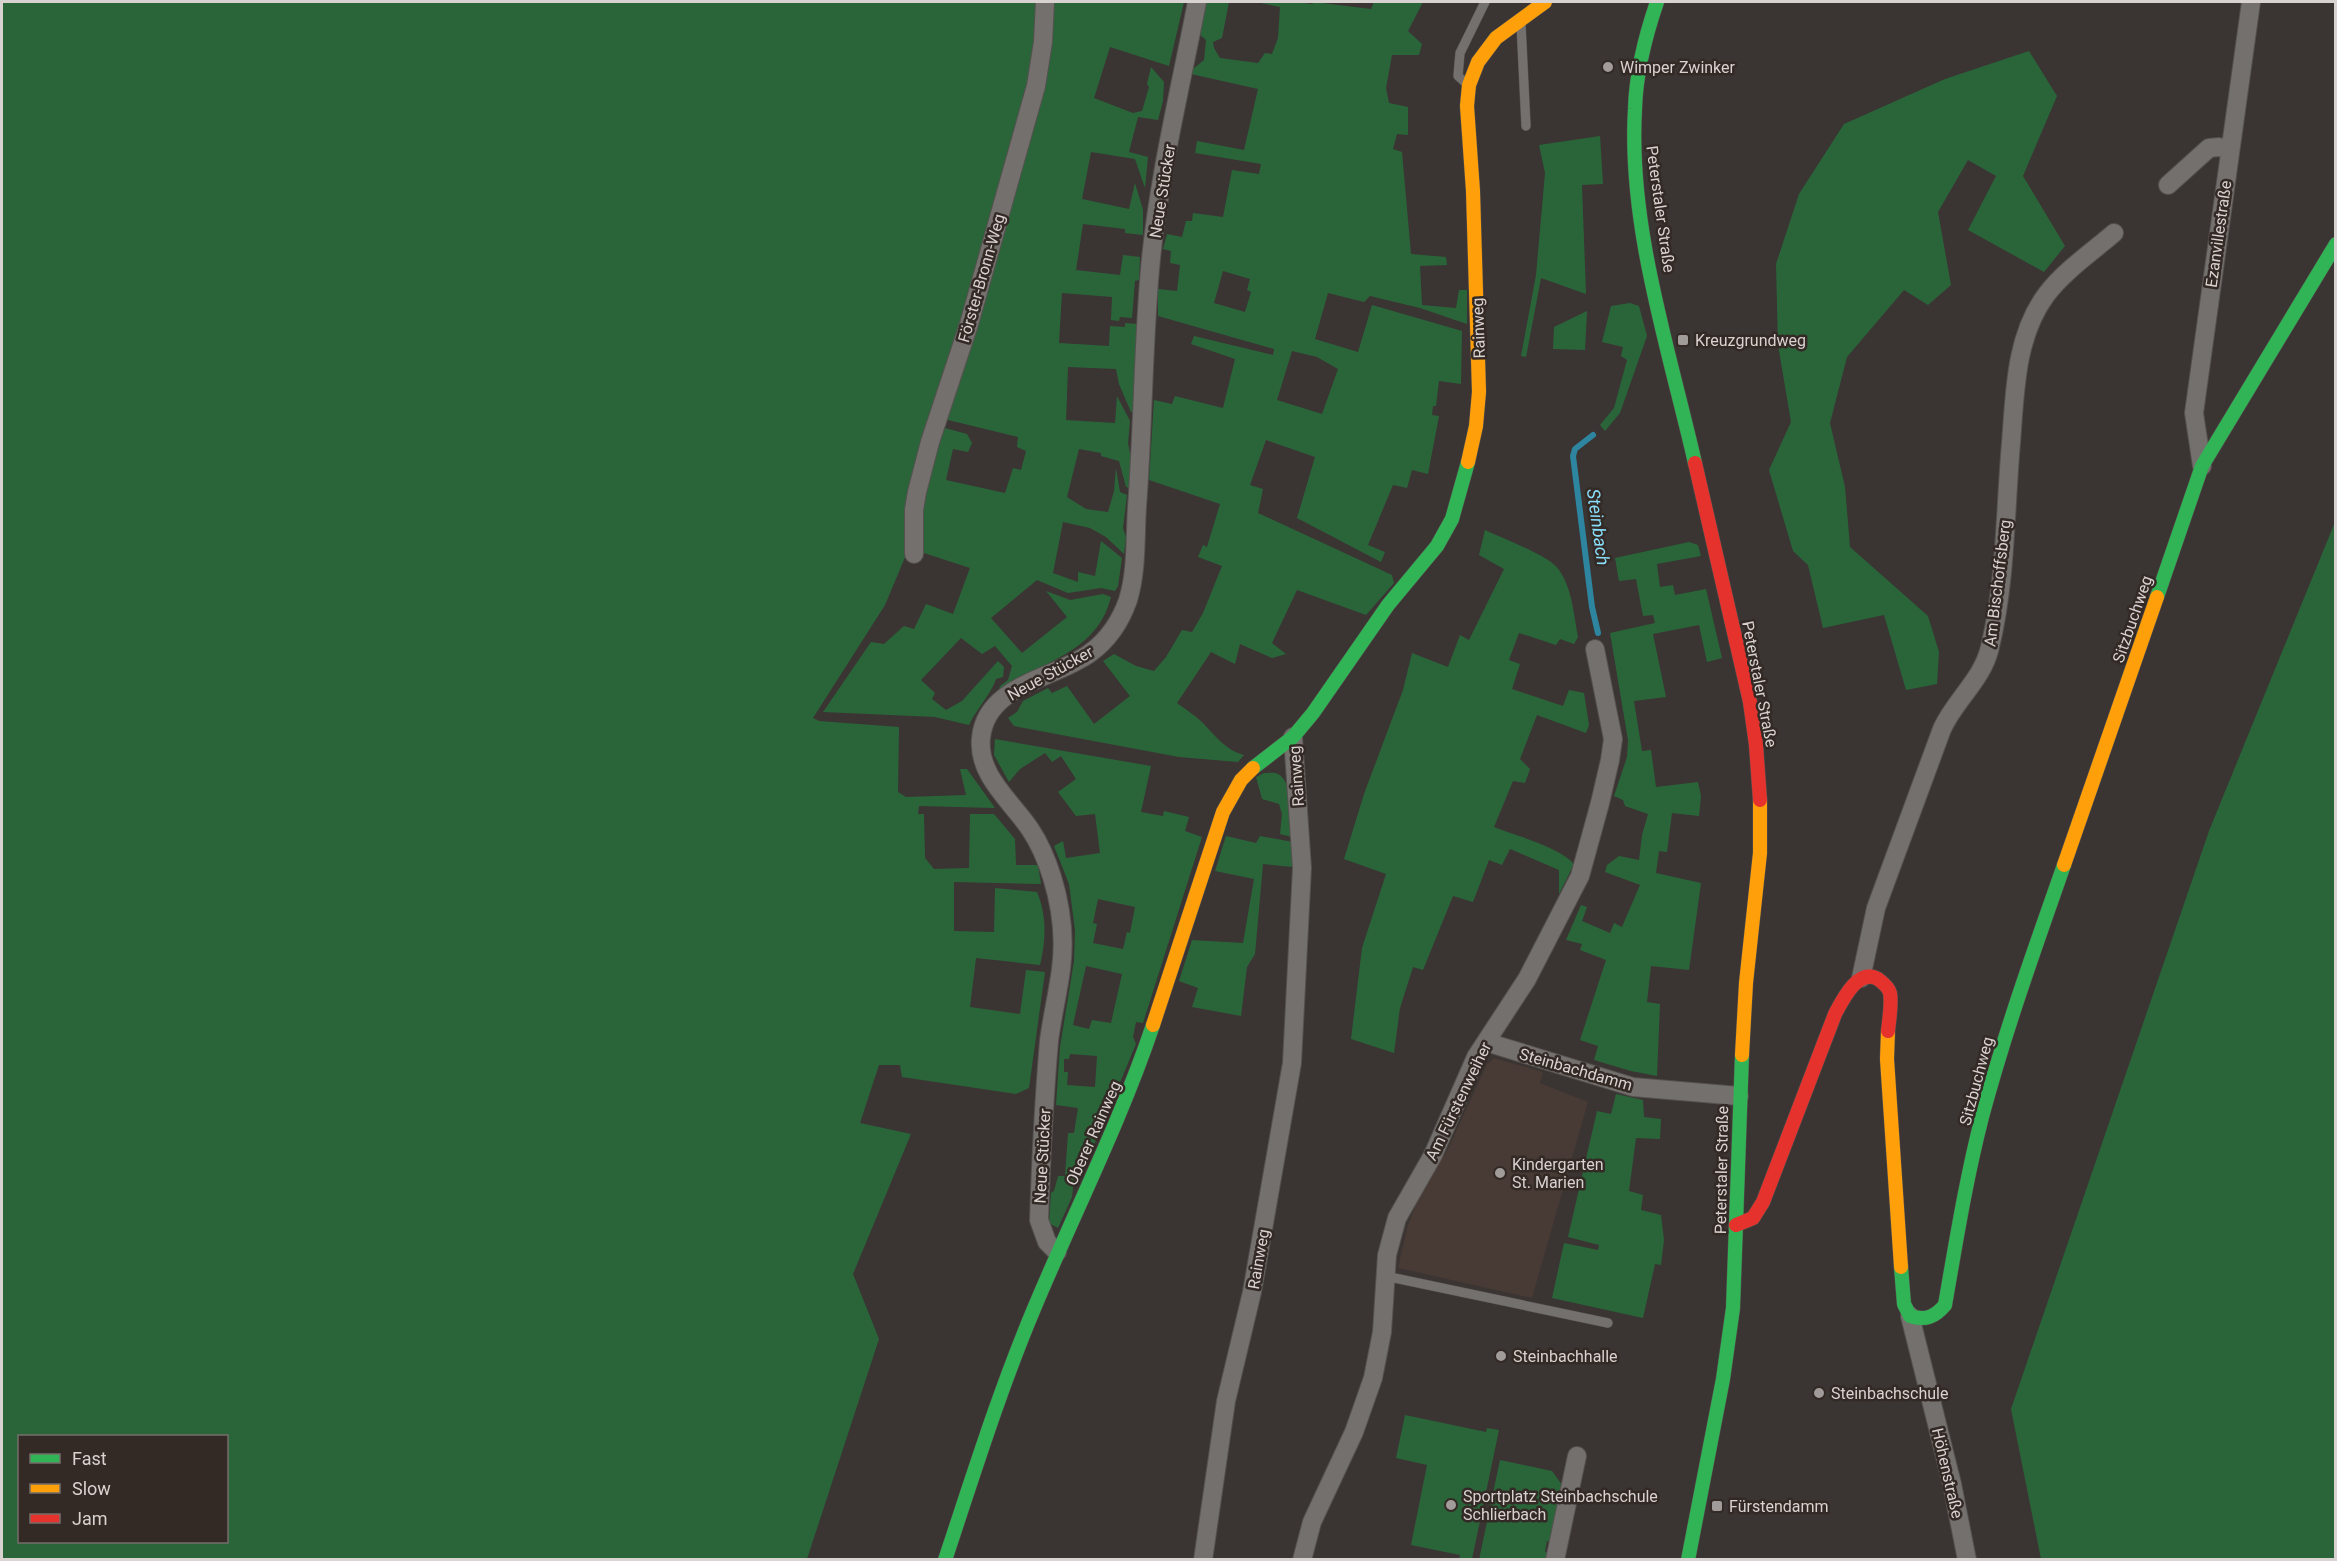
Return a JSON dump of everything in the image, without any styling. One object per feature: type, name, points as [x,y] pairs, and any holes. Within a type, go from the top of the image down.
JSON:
[{"type":"street","name":"Förster-Bronn-Weg","points":[[914,554],[914,510],[917,492],[930,442],[969,324],[1036,86],[1043,42],[1045,2]]},
{"type":"street","name":"Neue Stücker","points":[[1058,1252],[1047,1242],[1039,1220],[1047,1065],[1062,959],[1059,905],[1051,874],[1039,845],[988,772],[982,754],[981,738],[992,710],[1008,694],[1074,663],[1105,640],[1116,625],[1129,597],[1140,463],[1150,269],[1160,193],[1197,2]]},
{"type":"street","name":"Rainweg","points":[[1203,1560],[1226,1401],[1252,1292],[1292,1063],[1302,868],[1293,737],[1388,605],[1447,531],[1466,472],[1476,426],[1479,392],[1473,191],[1467,106],[1469,85],[1478,62],[1496,38],[1545,2]]},
{"type":"street","name":"Peterstaler Straße","points":[[1657,2],[1642,52],[1636,98],[1635,139],[1643,219],[1662,321],[1750,702],[1760,788],[1760,853],[1746,983],[1739,1096],[1733,1308],[1723,1379],[1688,1560]]},
{"type":"street","name":"Ezanvillestraße","points":[[2202,466],[2194,413],[2251,2]]},
{"type":"street","points":[[2168,185],[2209,148],[2230,149]]},
{"type":"street","name":"Am Bischoffsberg","points":[[1861,978],[1876,908],[1942,729],[1946,719],[1982,669],[1990,646],[2003,561],[2014,391],[2029,327],[2047,294],[2114,233]]},
{"type":"street","name":"Sitzbuchweg","points":[[1910,1316],[1930,1318],[1941,1311],[1948,1297],[1954,1248],[1966,1189],[1982,1118],[2007,1029],[2202,466],[2336,244]]},
{"type":"street","name":"Am Fürstenweiher","points":[[1302,1560],[1312,1522],[1354,1432],[1371,1386],[1379,1355],[1387,1255],[1397,1218],[1433,1155],[1467,1075],[1527,979],[1580,876],[1610,760],[1613,738],[1595,648]]},
{"type":"street","name":"Oberer Rainweg","points":[[945,1560],[1019,1345],[1058,1252],[1121,1116],[1228,802],[1248,773],[1259,762],[1293,737]]},
{"type":"street","points":[[1736,1225],[1753,1218],[1763,1202],[1835,1014],[1849,988],[1861,978],[1873,976],[1881,980],[1890,992],[1887,1059],[1891,1126],[1902,1283],[1906,1309],[1910,1316]]},
{"type":"street","name":"Steinbachdamm","points":[[1486,1042],[1633,1087],[1739,1096]]},
{"type":"street","name":"Höhenstraße","points":[[1910,1316],[1952,1484],[1967,1560]]},
{"type":"street","points":[[1555,1560],[1577,1456]]},
{"type":"lane","points":[[1469,85],[1458,76],[1458,62],[1464,42],[1485,2]]},
{"type":"lane","points":[[1521,19],[1526,126]]},
{"type":"lane","points":[[1385,1276],[1608,1323]]},
{"type":"shaded area","name":"Kindergarten St. Marien","points":[[1494,1058],[1543,1072],[1540,1083],[1588,1102],[1532,1298],[1398,1268],[1407,1228],[1419,1196],[1447,1151],[1487,1064]]},
{"type":"green space","points":[[2,2],[1184,2],[1169,66],[1110,47],[1094,98],[1133,113],[1142,111],[1149,87],[1147,84],[1151,67],[1164,82],[1163,101],[1158,120],[1138,117],[1129,152],[1148,157],[1145,188],[1135,159],[1091,152],[1082,199],[1129,209],[1135,183],[1143,210],[1143,235],[1125,233],[1125,229],[1083,224],[1076,270],[1120,275],[1123,255],[1140,257],[1139,280],[1135,281],[1132,318],[1120,317],[1119,321],[1111,320],[1112,297],[1062,293],[1059,343],[1109,346],[1110,326],[1125,327],[1125,323],[1137,324],[1133,412],[1119,384],[1116,369],[1068,367],[1066,420],[1115,423],[1117,396],[1130,421],[1129,488],[1126,487],[1119,461],[1101,456],[1101,453],[1079,449],[1067,497],[1086,509],[1108,512],[1114,491],[1116,468],[1120,492],[1127,495],[1123,528],[1126,537],[1124,554],[1106,537],[1090,528],[1063,522],[1053,573],[1078,582],[1078,572],[1095,576],[1101,541],[1122,558],[1118,586],[1115,591],[1101,588],[1068,593],[1037,580],[991,618],[1022,653],[1067,617],[1046,591],[1070,600],[1103,594],[1111,597],[1104,616],[1094,632],[1066,654],[999,690],[1000,686],[1008,680],[1012,666],[995,646],[982,654],[961,638],[921,680],[935,693],[932,699],[946,710],[962,701],[998,661],[1004,667],[1003,677],[996,679],[969,725],[935,717],[823,712],[871,642],[884,644],[904,626],[914,629],[926,604],[953,614],[970,568],[924,553],[919,509],[926,477],[945,428],[967,434],[972,443],[968,452],[953,449],[946,480],[1005,493],[1013,468],[1021,470],[1026,451],[1017,447],[1018,437],[944,419],[957,345],[906,555],[885,605],[813,718],[819,721],[899,727],[898,792],[906,797],[966,795],[960,769],[967,769],[995,808],[919,806],[918,814],[924,814],[925,858],[934,869],[969,868],[970,814],[994,814],[1015,839],[1016,865],[1038,865],[1041,884],[954,882],[954,931],[994,932],[995,888],[1037,892],[1043,910],[1044,928],[1040,965],[976,958],[970,1007],[1020,1014],[1026,970],[1045,972],[1029,1088],[1016,1094],[902,1077],[900,1065],[879,1065],[860,1123],[911,1134],[853,1274],[879,1339],[807,1559],[2,1560]]},
{"type":"green space","points":[[1204,2],[1229,2],[1222,38],[1213,42],[1214,48],[1220,58],[1258,63],[1265,53],[1272,54],[1278,38],[1280,7],[1256,2],[1312,4],[1314,2],[1371,9],[1374,2],[1423,2],[1408,31],[1422,44],[1419,55],[1392,55],[1386,88],[1389,103],[1408,107],[1408,135],[1397,134],[1393,149],[1402,152],[1411,254],[1446,257],[1447,265],[1420,266],[1422,305],[1456,308],[1459,290],[1467,290],[1467,324],[1420,308],[1370,296],[1364,302],[1328,293],[1315,339],[1358,352],[1372,305],[1462,331],[1461,384],[1439,381],[1436,406],[1433,406],[1432,415],[1439,416],[1428,474],[1412,470],[1407,488],[1393,485],[1368,545],[1385,552],[1381,562],[1297,518],[1315,457],[1266,440],[1250,485],[1263,489],[1258,513],[1392,575],[1394,583],[1366,615],[1297,590],[1272,643],[1286,654],[1272,658],[1240,644],[1235,664],[1211,652],[1177,703],[1200,720],[1227,747],[1244,755],[1238,762],[1179,757],[1014,726],[1008,718],[1017,712],[1023,701],[1048,688],[1052,693],[1067,686],[1094,724],[1130,696],[1103,661],[1114,654],[1136,666],[1154,671],[1166,657],[1182,630],[1192,632],[1203,613],[1222,566],[1198,557],[1203,545],[1207,547],[1220,504],[1149,480],[1154,400],[1172,404],[1175,396],[1223,408],[1235,359],[1191,344],[1194,336],[1273,355],[1274,349],[1158,316],[1158,289],[1177,291],[1180,265],[1170,263],[1171,251],[1163,249],[1167,234],[1182,237],[1186,221],[1192,221],[1193,213],[1223,217],[1232,170],[1259,174],[1261,164],[1195,153],[1197,141],[1244,150],[1258,89],[1191,74],[1193,69],[1204,60],[1206,40],[1198,33]],"holes":[[[1223,271],[1250,279],[1247,290],[1251,292],[1245,312],[1214,303]],[[1292,351],[1317,357],[1338,369],[1322,414],[1277,400]]]},
{"type":"green space","points":[[2029,51],[2057,96],[2023,176],[2065,246],[2044,272],[1968,230],[1996,176],[1968,160],[1938,212],[1951,285],[1928,305],[1904,290],[1847,357],[1830,423],[1845,487],[1850,547],[1928,616],[1939,652],[1937,684],[1906,690],[1884,615],[1823,628],[1808,565],[1793,551],[1769,470],[1791,422],[1778,345],[1776,264],[1799,194],[1844,124],[1945,79]]},
{"type":"green space","points":[[1600,136],[1603,184],[1582,185],[1586,294],[1541,278],[1526,357],[1521,356],[1536,275],[1545,173],[1539,145]]},
{"type":"green space","points":[[1630,303],[1639,306],[1647,336],[1620,413],[1605,431],[1600,425],[1614,408],[1627,360],[1621,356],[1623,347],[1602,342],[1611,306]]},
{"type":"green space","points":[[1587,311],[1585,350],[1553,349],[1554,327]]},
{"type":"green space","points":[[2335,522],[2335,1559],[2041,1559],[2011,1409],[2209,831]]},
{"type":"green space","points":[[1485,530],[1536,553],[1559,570],[1572,602],[1578,637],[1574,644],[1560,639],[1556,645],[1519,633],[1509,660],[1520,664],[1512,689],[1563,706],[1569,690],[1584,693],[1589,725],[1586,733],[1537,715],[1520,759],[1530,769],[1525,783],[1513,781],[1494,827],[1548,847],[1574,864],[1559,894],[1559,870],[1510,849],[1502,865],[1489,860],[1473,902],[1453,896],[1423,970],[1413,967],[1400,1008],[1394,1053],[1351,1039],[1362,948],[1386,874],[1344,859],[1364,794],[1403,690],[1412,653],[1448,667],[1460,635],[1469,640],[1504,569],[1479,555]]},
{"type":"green space","points":[[1689,542],[1698,545],[1701,556],[1657,564],[1660,587],[1673,585],[1675,595],[1706,589],[1722,658],[1707,662],[1699,625],[1653,634],[1666,697],[1634,701],[1642,751],[1651,750],[1656,787],[1698,782],[1701,796],[1699,816],[1672,813],[1667,852],[1659,851],[1656,873],[1701,883],[1689,970],[1651,966],[1647,1002],[1660,1004],[1657,1076],[1594,1060],[1598,1046],[1580,1040],[1606,960],[1580,950],[1582,944],[1566,940],[1581,905],[1587,907],[1582,921],[1610,933],[1614,923],[1622,927],[1640,885],[1605,872],[1607,865],[1619,856],[1639,860],[1642,835],[1648,814],[1625,806],[1623,800],[1614,796],[1627,757],[1628,740],[1610,633],[1655,623],[1653,615],[1643,616],[1636,579],[1619,581],[1615,558]]},
{"type":"green space","points":[[995,739],[1151,766],[1141,812],[1163,816],[1164,811],[1189,817],[1185,831],[1202,837],[1143,1023],[1136,1022],[1133,1037],[1136,1044],[1081,1176],[1074,1179],[1072,1197],[1058,1228],[1049,1223],[1051,1193],[1054,1191],[1058,1176],[1065,1176],[1068,1133],[1074,1133],[1078,1108],[1056,1105],[1060,1047],[1074,961],[1075,930],[1069,884],[1054,846],[1063,841],[1066,858],[1100,853],[1095,814],[1076,816],[1058,792],[1076,779],[1061,756],[1052,762],[1045,753],[1020,769],[1009,782],[994,755]],"holes":[[[1098,899],[1135,907],[1130,933],[1127,932],[1123,949],[1093,943],[1097,924],[1093,923]],[[1086,966],[1122,974],[1111,1023],[1092,1020],[1089,1029],[1073,1025]],[[1070,1054],[1097,1056],[1095,1087],[1067,1085],[1068,1072],[1064,1072],[1064,1059],[1069,1059]]]},
{"type":"green space","points":[[1264,773],[1278,774],[1287,785],[1291,803],[1292,837],[1280,834],[1282,814],[1279,804],[1262,799],[1256,777]]},
{"type":"green space","points":[[1226,836],[1256,843],[1260,836],[1293,842],[1292,867],[1263,864],[1255,954],[1247,967],[1241,1016],[1192,1007],[1198,988],[1179,981],[1192,940],[1243,943],[1254,879],[1215,871]]},
{"type":"green space","points":[[1616,1094],[1643,1100],[1644,1117],[1661,1119],[1660,1139],[1636,1138],[1629,1191],[1643,1195],[1641,1210],[1661,1215],[1664,1240],[1661,1265],[1655,1264],[1643,1318],[1552,1298],[1564,1243],[1598,1250],[1599,1245],[1568,1237],[1597,1111],[1611,1114]]},
{"type":"green space","name":"Sportplatz Steinbachschule Schlierbach","points":[[1405,1415],[1486,1432],[1487,1428],[1499,1430],[1472,1559],[1459,1559],[1460,1555],[1411,1545],[1427,1465],[1396,1458]]},
{"type":"green space","points":[[1500,1460],[1552,1471],[1562,1485],[1550,1542],[1547,1541],[1546,1559],[1479,1560]]},
{"type":"waterway","name":"Steinbach","points":[[1593,435],[1575,449],[1573,456],[1592,607],[1598,633]]},
{"type":"traffic: fast","points":[[1657,2],[1637,82],[1635,153],[1638,198],[1653,287],[1695,463]]},
{"type":"traffic: fast","points":[[2157,597],[2202,466],[2336,244]]},
{"type":"traffic: fast","points":[[1253,768],[1293,737],[1313,713],[1388,605],[1437,546],[1452,519],[1468,462]]},
{"type":"traffic: fast","points":[[1901,1267],[1904,1304],[1910,1316],[1929,1317],[1945,1305],[1982,1117],[2000,1053],[2064,865]]},
{"type":"traffic: fast","points":[[945,1560],[1009,1372],[1048,1275],[1111,1133],[1153,1025]]},
{"type":"traffic: fast","points":[[1688,1560],[1723,1379],[1733,1308],[1742,1055]]},
{"type":"traffic: slow","points":[[1468,462],[1476,426],[1479,392],[1473,191],[1467,106],[1469,85],[1478,62],[1496,38],[1545,2]]},
{"type":"traffic: slow","points":[[2064,865],[2157,597]]},
{"type":"traffic: slow","points":[[1153,1025],[1223,812],[1241,780],[1253,768]]},
{"type":"traffic: slow","points":[[1742,1055],[1746,983],[1760,853],[1760,800]]},
{"type":"traffic: slow","points":[[1888,1031],[1887,1059],[1901,1267]]},
{"type":"traffic: jam","points":[[1695,463],[1750,702],[1760,800]]},
{"type":"traffic: jam","points":[[1736,1225],[1753,1218],[1763,1202],[1835,1014],[1857,981],[1871,977],[1878,979],[1889,991],[1891,1007],[1888,1031]]},
{"type":"place","name":"Wimper Zwinker","points":[[1608,67]]},
{"type":"place","name":"Kreuzgrundweg","points":[[1683,340]]},
{"type":"place","name":"Kindergarten St. Marien","points":[[1500,1173]]},
{"type":"place","name":"Steinbachhalle","points":[[1501,1356]]},
{"type":"place","name":"Steinbachschule","points":[[1819,1393]]},
{"type":"place","name":"Sportplatz Steinbachschule Schlierbach","points":[[1451,1505]]},
{"type":"place","name":"Fürstendamm","points":[[1717,1506]]}]
